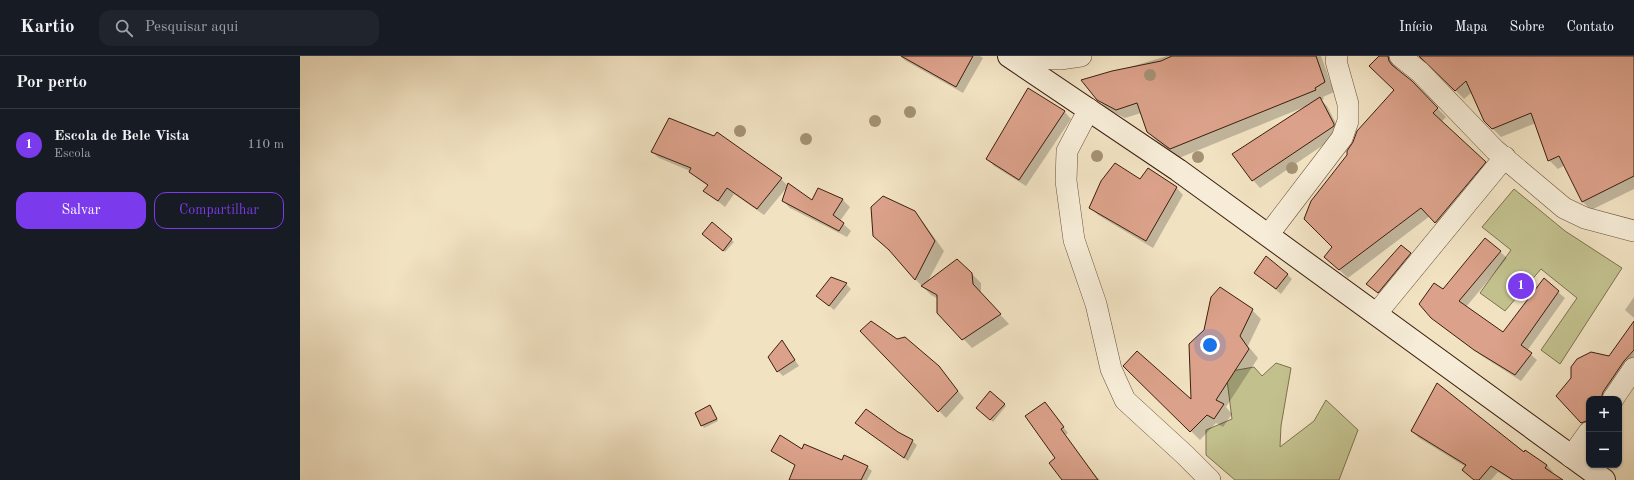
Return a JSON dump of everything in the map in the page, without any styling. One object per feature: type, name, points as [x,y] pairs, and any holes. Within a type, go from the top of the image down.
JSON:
[{"type":"main road","points":[[1010,57],[1089,109],[1268,235],[1604,480]]},
{"type":"street","points":[[1010,57],[1060,59],[1081,56]]},
{"type":"street","points":[[1268,235],[1342,138],[1348,121],[1348,104],[1336,61],[1337,56]]},
{"type":"street","points":[[1400,56],[1420,72],[1495,150],[1564,208],[1585,218],[1634,231]]},
{"type":"street","points":[[1089,109],[1067,151],[1066,181],[1074,240],[1096,304],[1111,369],[1125,400],[1210,480]]},
{"type":"street","points":[[1376,314],[1505,157]]},
{"type":"street","points":[[1622,395],[1634,368]]},
{"type":"street","points":[[1571,457],[1586,436]]},
{"type":"shaded area","points":[[1514,189],[1565,231],[1622,268],[1560,364],[1541,350],[1577,298],[1541,269],[1505,311],[1480,293],[1511,250],[1482,227]]},
{"type":"shaded area","points":[[1276,363],[1291,368],[1281,426],[1280,447],[1314,421],[1326,400],[1358,430],[1339,480],[1235,480],[1206,455],[1206,430],[1232,419],[1226,372],[1254,367],[1262,376]]},
{"type":"building","points":[[901,56],[973,56],[956,87]]},
{"type":"building","points":[[1172,56],[1316,56],[1325,82],[1315,88],[1316,90],[1170,149],[1147,132],[1137,103],[1116,110],[1097,100],[1081,80],[1112,71],[1161,61]]},
{"type":"building","points":[[1379,56],[1388,56],[1392,65],[1412,81],[1438,108],[1433,113],[1486,162],[1435,223],[1421,208],[1339,270],[1324,257],[1332,247],[1304,219],[1311,201],[1347,155],[1347,151],[1353,142],[1357,131],[1394,90],[1369,66]]},
{"type":"building","points":[[1419,56],[1634,56],[1634,176],[1582,202],[1559,156],[1548,161],[1531,113],[1492,129],[1484,121],[1466,81],[1455,91]]},
{"type":"building","points":[[1028,88],[1065,111],[1019,180],[986,159]]},
{"type":"building","points":[[1320,97],[1334,126],[1252,181],[1232,154]]},
{"type":"building","points":[[669,118],[714,136],[717,132],[782,178],[757,209],[727,188],[718,201],[703,191],[708,185],[689,172],[691,168],[651,152]]},
{"type":"building","points":[[1115,163],[1140,179],[1148,168],[1177,187],[1146,241],[1089,208],[1101,181]]},
{"type":"building","points":[[788,183],[812,200],[818,188],[843,199],[833,215],[844,223],[839,231],[782,201]]},
{"type":"building","points":[[883,196],[915,211],[935,241],[915,280],[889,250],[873,236],[871,207]]},
{"type":"building","points":[[712,222],[732,239],[723,251],[702,234]]},
{"type":"building","points":[[1485,238],[1501,251],[1459,301],[1503,332],[1544,278],[1559,291],[1521,345],[1532,353],[1515,375],[1474,350],[1431,318],[1419,304],[1434,283],[1443,289]]},
{"type":"building","points":[[1401,245],[1411,253],[1378,293],[1366,284]]},
{"type":"building","points":[[1266,256],[1288,274],[1276,289],[1254,273]]},
{"type":"building","points":[[957,259],[972,273],[973,284],[1001,314],[962,340],[937,313],[937,295],[921,286]]},
{"type":"building","points":[[831,277],[847,283],[829,306],[816,296]]},
{"type":"building","points":[[1220,287],[1253,309],[1240,336],[1249,349],[1216,400],[1224,404],[1214,419],[1207,415],[1190,432],[1123,366],[1137,351],[1191,399],[1189,344],[1204,330],[1211,297]]},
{"type":"building","points":[[871,321],[897,339],[905,337],[939,366],[958,391],[938,412],[860,331]]},
{"type":"building","points":[[1634,321],[1634,350],[1624,361],[1602,396],[1586,396],[1586,421],[1581,423],[1556,396],[1571,378],[1571,367],[1577,359],[1591,352],[1609,356]]},
{"type":"building","points":[[782,340],[795,360],[777,372],[768,357]]},
{"type":"building","points":[[1437,383],[1524,452],[1525,450],[1547,465],[1545,468],[1563,480],[1513,480],[1491,466],[1479,480],[1474,480],[1462,470],[1466,465],[1411,431]]},
{"type":"building","points":[[990,391],[1005,404],[990,420],[976,408]]},
{"type":"building","points":[[1045,402],[1064,427],[1061,429],[1098,480],[1062,480],[1049,463],[1055,458],[1025,416]]},
{"type":"building","points":[[710,405],[717,419],[701,426],[695,413]]},
{"type":"building","points":[[866,409],[898,432],[913,440],[904,458],[855,423]]},
{"type":"building","points":[[780,435],[802,449],[804,444],[842,460],[844,455],[868,466],[861,480],[789,480],[795,465],[771,451]]},
{"type":"place","name":"Escola de Bele Vista","points":[[1521,286]]}]
